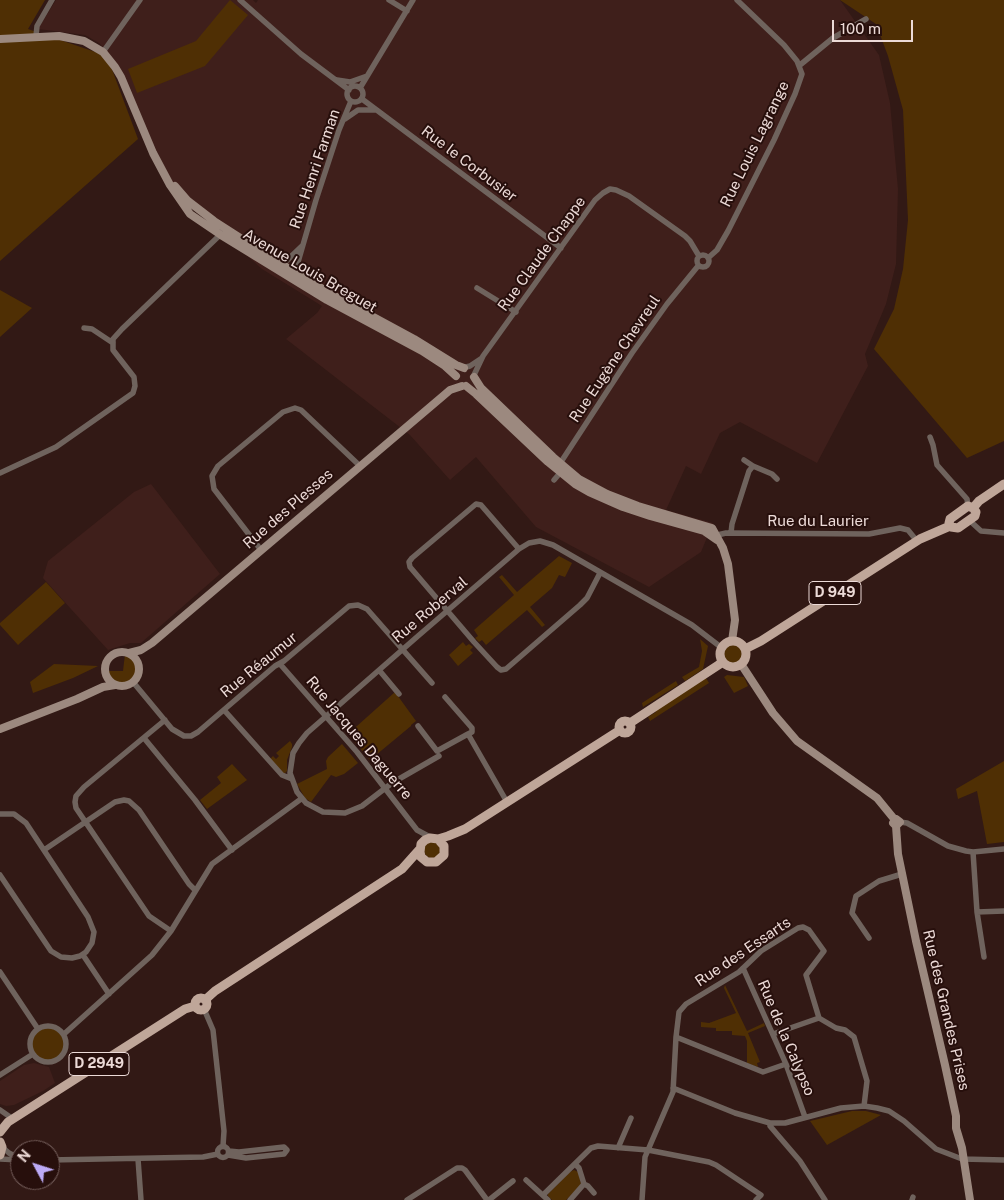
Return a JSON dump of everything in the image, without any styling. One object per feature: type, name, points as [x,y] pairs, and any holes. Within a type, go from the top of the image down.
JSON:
[{"type":"main road","points":[[970,507],[975,510],[975,516],[956,529],[950,526],[950,519],[1004,484]]},
{"type":"main road","name":"D 949","points":[[745,649],[917,541],[950,526]]},
{"type":"main road","points":[[738,642],[745,649],[746,657],[741,664],[733,667],[723,662],[720,654],[722,648],[728,643],[738,642]]},
{"type":"main road","points":[[402,869],[425,840],[448,836],[465,829],[620,730],[619,724],[622,721],[626,720],[630,723],[723,662]]},
{"type":"main road","points":[[202,1005],[214,991],[402,869],[427,862],[439,861],[443,857],[445,850],[465,829]]},
{"type":"main road","points":[[434,838],[443,843],[445,850]]},
{"type":"main road","points":[[420,847],[421,857],[427,862]]},
{"type":"main road","name":"D 2949","points":[[2,1129],[13,1119],[185,1010],[202,1005]]},
{"type":"street","points":[[36,36],[37,26],[52,0]]},
{"type":"street","points":[[102,52],[140,0]]},
{"type":"street","points":[[240,0],[296,50],[349,90]]},
{"type":"street","points":[[389,0],[407,11]]},
{"type":"street","points":[[360,88],[413,0]]},
{"type":"street","name":"Rue Louis Lagrange","points":[[708,258],[715,252],[723,239],[774,140],[802,74],[800,65],[784,45],[737,0]]},
{"type":"street","points":[[800,65],[833,38],[866,19]]},
{"type":"street","name":"Avenue Louis Breguet","points":[[0,39],[59,36],[84,41],[102,52],[121,78],[153,153],[176,196],[190,214],[280,266],[328,300],[446,366],[456,377]]},
{"type":"street","points":[[335,79],[350,82],[367,76]]},
{"type":"street","points":[[355,86],[360,88],[363,92],[362,99],[357,102],[351,102],[347,96],[349,90],[355,86]]},
{"type":"street","name":"Rue le Corbusier","points":[[362,99],[561,248]]},
{"type":"street","name":"Rue Henri Farman","points":[[294,276],[343,121],[351,102]]},
{"type":"street","points":[[343,121],[358,110],[378,111]]},
{"type":"street","name":"Rue Claude Chappe","points":[[474,376],[484,356],[596,200],[604,192],[616,190],[629,196],[685,236],[700,256]]},
{"type":"street","points":[[0,473],[56,446],[133,393],[136,386],[134,377],[113,350],[116,334],[223,232]]},
{"type":"street","name":"Rue Henri Farman","points":[[280,266],[303,244]]},
{"type":"street","points":[[705,255],[708,258],[709,262],[706,266],[698,266],[696,260],[700,256],[705,255]]},
{"type":"street","name":"Rue Eugène Chevreul","points":[[554,480],[632,353],[666,304],[698,266]]},
{"type":"street","name":"Avenue Louis Breguet","points":[[294,276],[414,339],[456,366],[465,368]]},
{"type":"street","points":[[477,288],[516,312]]},
{"type":"street","points":[[84,328],[92,329],[113,343]]},
{"type":"street","name":"Rue Claude Chappe","points":[[465,368],[484,356]]},
{"type":"street","points":[[559,469],[481,388],[472,371],[465,368],[458,370],[456,377],[458,382],[476,394],[575,484],[637,512],[715,535],[726,556],[735,620],[732,642]]},
{"type":"street","points":[[464,386],[473,382],[474,376]]},
{"type":"street","name":"Rue des Plesses","points":[[443,396],[456,377]]},
{"type":"street","name":"Rue des Plesses","points":[[129,653],[141,650],[152,643],[450,390],[464,386]]},
{"type":"street","points":[[261,550],[214,489],[213,473],[225,460],[283,412],[295,408],[302,410],[360,466]]},
{"type":"street","points":[[930,437],[937,465],[967,498],[970,507]]},
{"type":"street","points":[[744,460],[752,466],[772,474],[777,479]]},
{"type":"street","points":[[731,533],[732,524],[752,466]]},
{"type":"street","points":[[519,549],[479,504],[473,505],[409,562],[410,567],[497,667],[504,670],[587,598],[600,573]]},
{"type":"street","points":[[969,520],[981,532],[1004,533]]},
{"type":"street","name":"Rue du Laurier","points":[[715,535],[731,533],[869,534],[900,528],[908,530],[917,541]]},
{"type":"street","name":"Rue Roberval","points":[[301,799],[292,779],[290,765],[302,738],[519,549],[530,543],[546,542],[692,625],[722,648]]},
{"type":"street","name":"Rue Réaumur","points":[[133,682],[172,729],[180,735],[191,736],[275,666],[280,664],[353,605],[363,606],[367,609],[402,650]]},
{"type":"street","name":"Rue des Plesses","points":[[138,664],[152,643]]},
{"type":"street","points":[[402,650],[432,683]]},
{"type":"street","points":[[0,729],[90,693],[106,686],[124,686],[133,682],[138,676],[138,664],[134,656],[121,652],[110,656],[106,662],[105,674],[101,683],[90,693]]},
{"type":"street","name":"Rue Jacques Daguerre","points":[[280,664],[326,716],[417,830]]},
{"type":"street","points":[[741,664],[773,713],[797,741],[877,798],[897,823],[907,823],[948,846],[973,852],[1004,848]]},
{"type":"street","points":[[379,670],[399,694]]},
{"type":"street","points":[[105,674],[116,685]]},
{"type":"street","points":[[418,726],[437,751],[472,732],[472,728],[445,697]]},
{"type":"street","points":[[224,710],[282,775],[292,779]]},
{"type":"street","points":[[165,720],[84,787],[76,796],[75,805],[149,916],[170,932]]},
{"type":"street","points":[[468,734],[507,802]]},
{"type":"street","points":[[144,738],[196,801],[232,850]]},
{"type":"street","points":[[64,1034],[152,955],[170,932],[212,864],[301,799],[311,807],[323,812],[344,813],[362,806],[385,788],[440,756]]},
{"type":"street","points":[[44,850],[115,802],[124,800],[133,804],[139,810],[189,884],[196,890]]},
{"type":"street","points":[[0,814],[14,814],[26,823],[88,917],[94,932],[92,943],[83,955],[77,958],[67,958],[51,951],[0,875]]},
{"type":"street","name":"Rue des Grandes Prises","points":[[897,823],[898,854],[942,1048],[964,1159],[970,1200]]},
{"type":"street","points":[[417,830],[434,838]]},
{"type":"street","points":[[417,830],[420,847]]},
{"type":"street","points":[[973,852],[977,912],[984,957]]},
{"type":"street","points":[[869,938],[852,914],[856,896],[879,881],[902,874]]},
{"type":"street","points":[[977,912],[1004,911]]},
{"type":"street","name":"Rue des Essarts","points":[[674,1088],[679,1012],[686,1004],[739,972],[761,951],[798,928],[803,927],[809,930],[824,951],[806,975],[819,1018]]},
{"type":"street","points":[[83,955],[109,994]]},
{"type":"street","name":"Rue de la Calypso","points":[[743,968],[786,1064],[806,1117]]},
{"type":"street","points":[[0,972],[38,1029]]},
{"type":"street","points":[[60,1160],[203,1157],[218,1154],[223,1157],[228,1153],[284,1147],[287,1150],[284,1154],[246,1158],[228,1153],[223,1146],[224,1131],[214,1036],[210,1020],[202,1005]]},
{"type":"street","points":[[773,1034],[819,1018],[836,1028],[845,1030],[854,1037],[867,1081],[864,1106]]},
{"type":"street","points":[[42,1026],[58,1028],[64,1034],[66,1048],[58,1059],[50,1062],[43,1061],[33,1054],[30,1048],[30,1040],[34,1033],[42,1026]]},
{"type":"street","points":[[676,1037],[763,1072],[786,1064]]},
{"type":"street","points":[[0,1075],[33,1054]]},
{"type":"street","points":[[642,1200],[645,1157],[674,1088],[735,1113],[770,1123],[786,1122],[829,1110],[864,1106],[889,1111],[904,1121],[936,1149],[964,1159],[1004,1160]]},
{"type":"street","points":[[1,1111],[13,1119]]},
{"type":"street","points":[[1,1111],[2,1129]]},
{"type":"street","points":[[618,1148],[631,1118]]},
{"type":"street","points":[[770,1123],[770,1126],[800,1161],[825,1200]]},
{"type":"street","points":[[218,1154],[219,1148],[223,1146]]},
{"type":"street","points":[[543,1195],[595,1147],[648,1150],[716,1165],[766,1200]]},
{"type":"street","points":[[138,1159],[141,1200]]},
{"type":"street","points":[[570,1200],[585,1181],[575,1164]]},
{"type":"street","points":[[407,1200],[457,1168],[465,1170],[488,1200],[513,1181]]},
{"type":"street","points":[[526,1180],[548,1200]]},
{"type":"street","points":[[584,1184],[594,1193]]},
{"type":"street","points":[[756,1200],[761,1195]]},
{"type":"shaded area","points":[[0,0],[45,0],[28,29],[107,56],[138,139],[0,261]]},
{"type":"shaded area","points":[[56,0],[253,0],[256,3],[258,0],[840,0],[879,55],[890,103],[898,189],[896,264],[886,304],[865,354],[868,366],[817,463],[740,422],[720,433],[701,474],[686,466],[666,510],[713,523],[701,552],[649,587],[536,527],[476,457],[450,480],[410,435],[286,339],[317,313],[322,306],[262,269],[172,188],[108,52],[99,43],[85,35],[38,29]]},
{"type":"shaded area","points":[[230,0],[248,15],[205,66],[137,93],[128,69],[196,41]]},
{"type":"shaded area","points":[[840,0],[1004,0],[1004,441],[967,458],[874,349],[894,309],[903,269],[908,220],[903,110],[888,56],[876,24]]},
{"type":"shaded area","points":[[0,290],[32,308],[0,337]]},
{"type":"shaded area","points":[[151,484],[220,574],[141,643],[130,643],[108,650],[43,578],[48,561],[134,492]]},
{"type":"shaded area","points":[[559,556],[572,563],[565,577],[559,575],[552,588],[530,607],[545,625],[542,627],[527,610],[486,645],[482,640],[479,642],[475,638],[478,636],[474,630],[514,595],[499,577],[502,575],[517,592]]},
{"type":"shaded area","points":[[46,582],[65,603],[18,645],[0,623]]},
{"type":"shaded area","points":[[700,639],[708,646],[703,669],[685,681],[682,677],[699,667],[702,651]]},
{"type":"shaded area","points":[[463,642],[466,646],[469,644],[473,647],[470,650],[473,653],[458,666],[449,655]]},
{"type":"shaded area","points":[[733,645],[739,648],[742,654],[739,660],[733,663],[727,660],[724,654],[727,648]]},
{"type":"shaded area","points":[[125,654],[136,663],[136,674],[133,680],[128,683],[117,684],[111,680],[106,671],[123,671]]},
{"type":"shaded area","points":[[54,664],[98,666],[33,693],[30,682]]},
{"type":"shaded area","points":[[727,675],[744,677],[748,686],[734,693],[724,677]]},
{"type":"shaded area","points":[[706,678],[709,683],[650,721],[648,717],[656,712],[655,710]]},
{"type":"shaded area","points":[[676,681],[678,685],[643,707],[642,703]]},
{"type":"shaded area","points":[[395,692],[416,721],[370,760],[348,734]]},
{"type":"shaded area","points":[[290,741],[292,747],[287,760],[287,771],[284,774],[270,759],[273,756],[276,759],[279,756],[276,753]]},
{"type":"shaded area","points":[[342,744],[358,763],[344,774],[336,777],[331,775],[311,802],[305,798],[297,784],[327,769],[326,761],[328,757]]},
{"type":"shaded area","points":[[1004,761],[1004,842],[987,844],[977,791],[958,799],[956,789]]},
{"type":"shaded area","points":[[232,764],[247,780],[207,809],[200,800],[221,783],[217,777]]},
{"type":"shaded area","points":[[429,842],[435,842],[440,847],[438,856],[429,858],[424,853],[424,847]]},
{"type":"shaded area","points":[[725,985],[747,1031],[764,1023],[765,1026],[748,1033],[760,1062],[757,1063],[758,1067],[747,1063],[747,1041],[745,1036],[732,1035],[732,1031],[716,1031],[716,1028],[701,1027],[701,1022],[709,1023],[736,1013],[724,988]]},
{"type":"shaded area","points":[[48,1028],[59,1033],[64,1044],[59,1055],[48,1060],[37,1055],[32,1044],[37,1033]]},
{"type":"shaded area","points":[[34,1063],[49,1067],[55,1083],[14,1105],[6,1106],[0,1104],[0,1081],[24,1065]]},
{"type":"shaded area","points":[[852,1111],[866,1111],[881,1115],[827,1145],[810,1121]]},
{"type":"shaded area","points":[[574,1170],[578,1172],[580,1186],[566,1200],[552,1200],[548,1194]]}]
